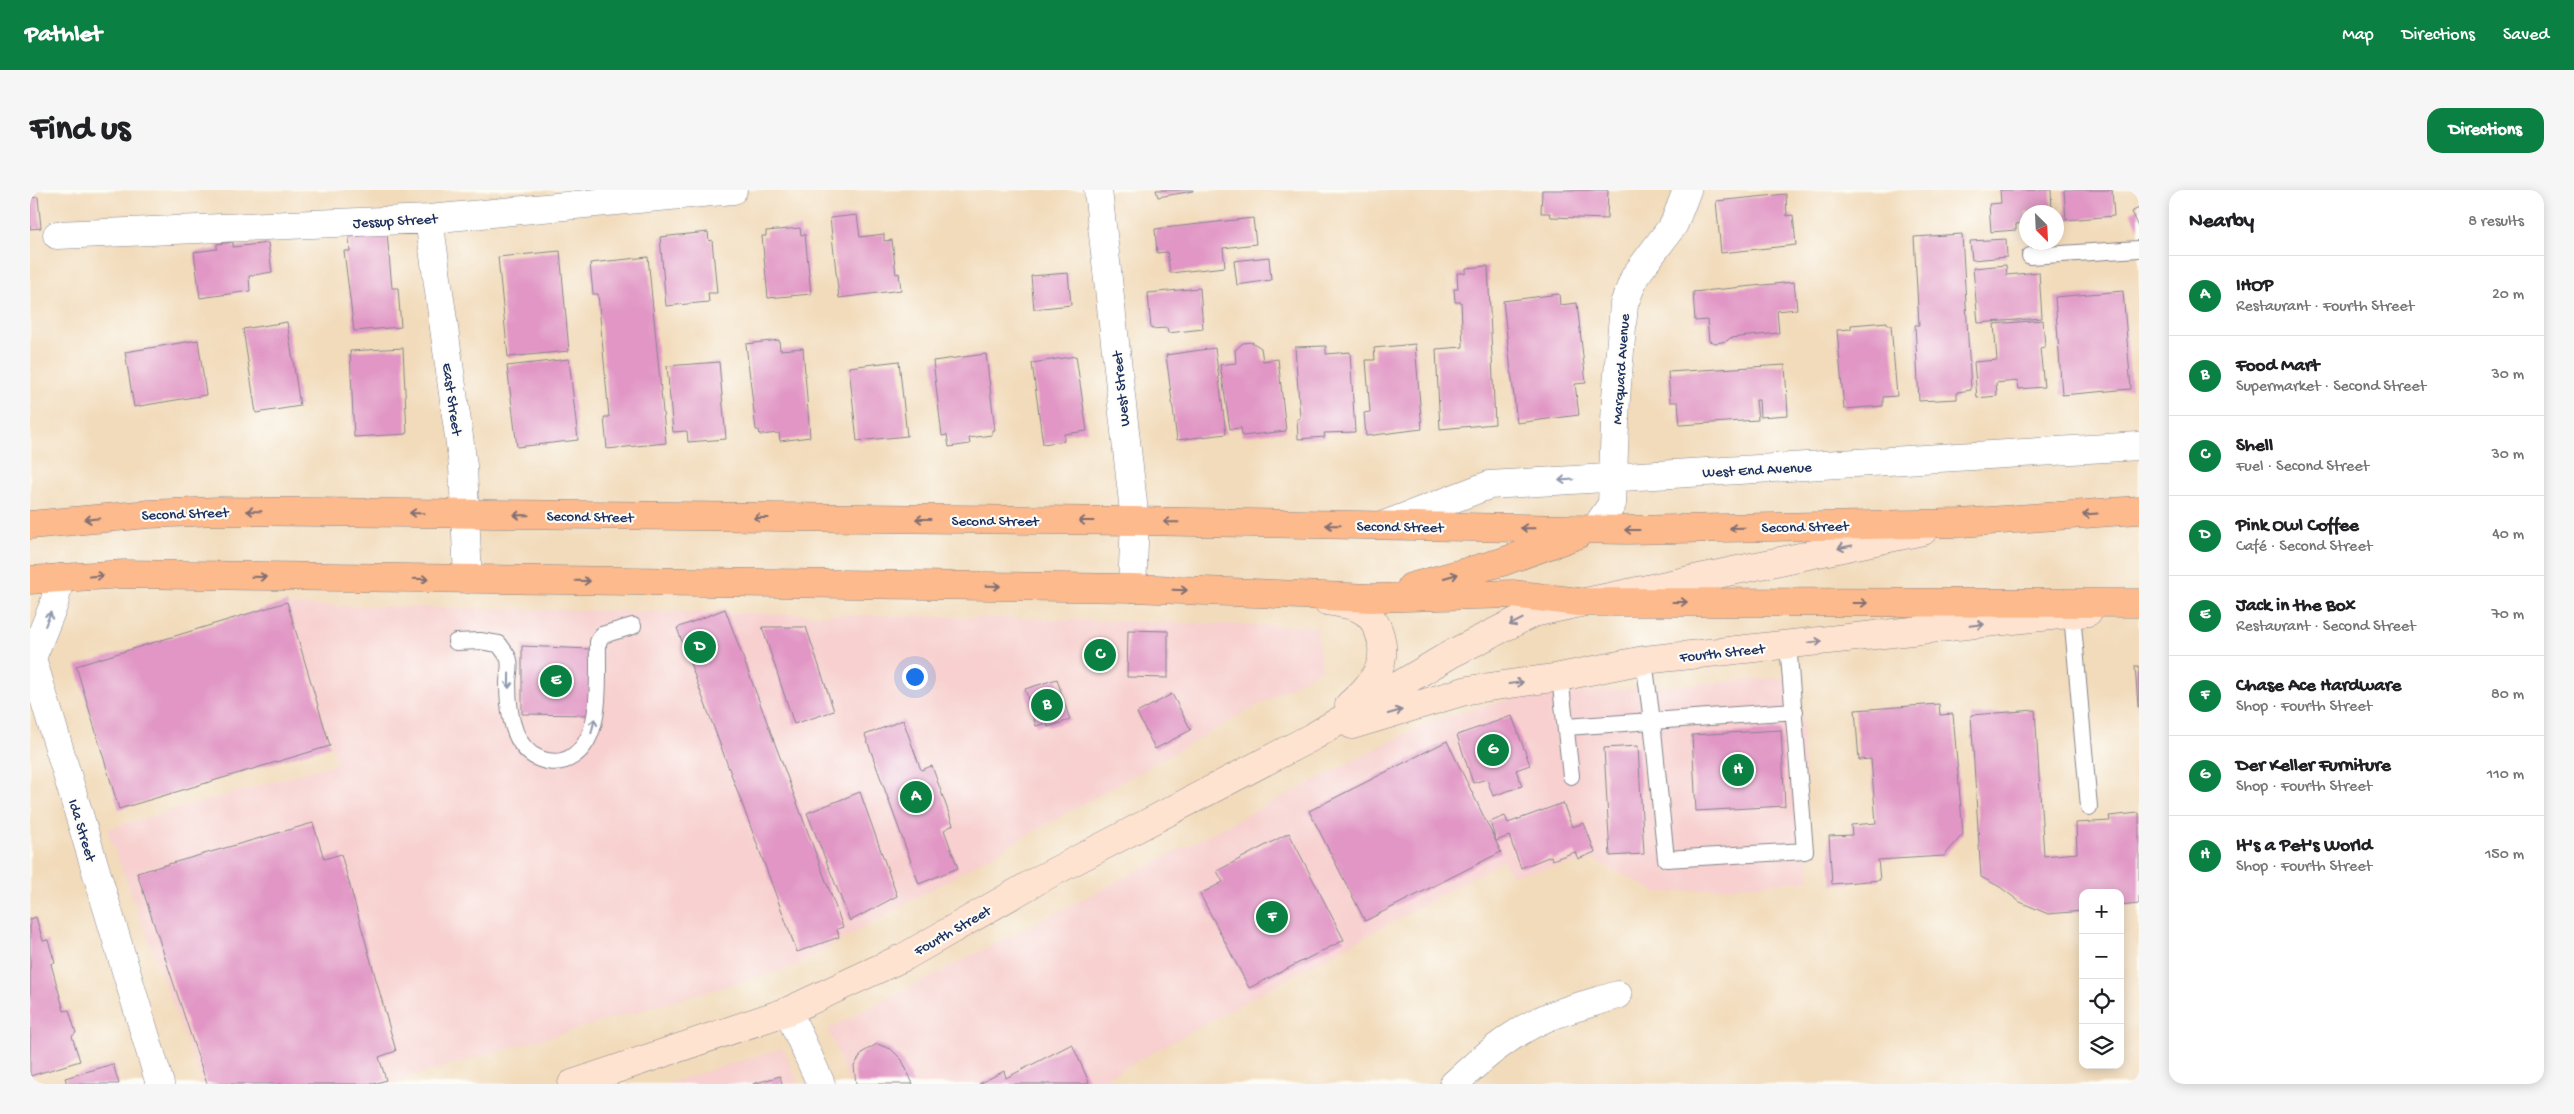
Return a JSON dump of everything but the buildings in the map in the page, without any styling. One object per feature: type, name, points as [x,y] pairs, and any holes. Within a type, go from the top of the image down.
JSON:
[{"type":"main road","name":"Fourth Street","points":[[572,1084],[788,1011],[906,956],[1040,879],[1314,736],[1459,650],[1533,613],[1961,523],[2139,510]]},
{"type":"main road","name":"Second Street","points":[[30,525],[149,514],[218,511],[1135,521],[1595,529],[1961,523]]},
{"type":"main road","points":[[1371,598],[1502,562],[1595,529]]},
{"type":"main road","points":[[30,580],[124,574],[1132,588],[1371,598],[1513,594],[1579,602]]},
{"type":"main road","points":[[1294,594],[1358,608],[1371,619],[1379,630],[1382,647],[1378,671],[1365,690],[1314,736]]},
{"type":"main road","name":"Fourth Street","points":[[1579,602],[2138,603]]},
{"type":"main road","name":"Fourth Street","points":[[1314,736],[1468,690],[1560,677],[1644,660],[2072,614],[2138,603]]},
{"type":"street","name":"West Street","points":[[1098,190],[1135,521],[1132,588]]},
{"type":"street","name":"Marquard Avenue","points":[[1595,529],[1612,504],[1616,397],[1624,304],[1635,276],[1674,224],[1687,190]]},
{"type":"street","name":"Jessup Street","points":[[57,235],[429,219],[716,191]]},
{"type":"street","name":"East Street","points":[[429,219],[463,466],[468,579]]},
{"type":"street","name":"West End Avenue","points":[[1382,526],[1489,485],[2139,446]]},
{"type":"street","name":"Ida Street","points":[[60,578],[54,604],[31,658],[160,1084]]},
{"type":"street","points":[[1454,1084],[1481,1059],[1518,1033],[1547,1018],[1618,995]]},
{"type":"street","points":[[788,1011],[821,1084]]},
{"type":"lane","points":[[2030,256],[2139,250]]},
{"type":"lane","points":[[2072,614],[2089,807]]},
{"type":"lane","points":[[456,642],[480,641],[499,644],[510,659],[510,706],[514,726],[522,745],[530,755],[556,762],[569,759],[579,752],[588,742],[594,726],[598,642],[602,635],[633,626]]},
{"type":"lane","points":[[1644,660],[1666,859],[1805,851],[1788,644]]},
{"type":"lane","points":[[1560,677],[1570,776]]},
{"type":"lane","points":[[1566,727],[1795,711]]},
{"type":"shaded area","points":[[287,605],[1014,618],[1317,627],[1322,669],[796,966],[385,1084],[202,1084],[107,829],[337,763]]},
{"type":"shaded area","points":[[1800,676],[1810,880],[1659,893],[1594,860],[1512,875],[1503,861],[1095,1084],[850,1084],[828,1029],[1433,720],[1518,697]]},
{"type":"shaded area","points":[[783,1048],[799,1084],[665,1084]]},
{"type":"place","name":"Pink Owl Coffee","points":[[700,647]]},
{"type":"place","name":"Shell","points":[[1100,655]]},
{"type":"place","name":"Jack in the Box","points":[[556,681]]},
{"type":"place","name":"Food Mart","points":[[1047,705]]},
{"type":"place","name":"Der Keller Furniture","points":[[1493,750]]},
{"type":"place","name":"It's a Pet's World","points":[[1738,770]]},
{"type":"place","name":"IHOP","points":[[916,797]]},
{"type":"place","name":"Chase Ace Hardware","points":[[1272,917]]}]
